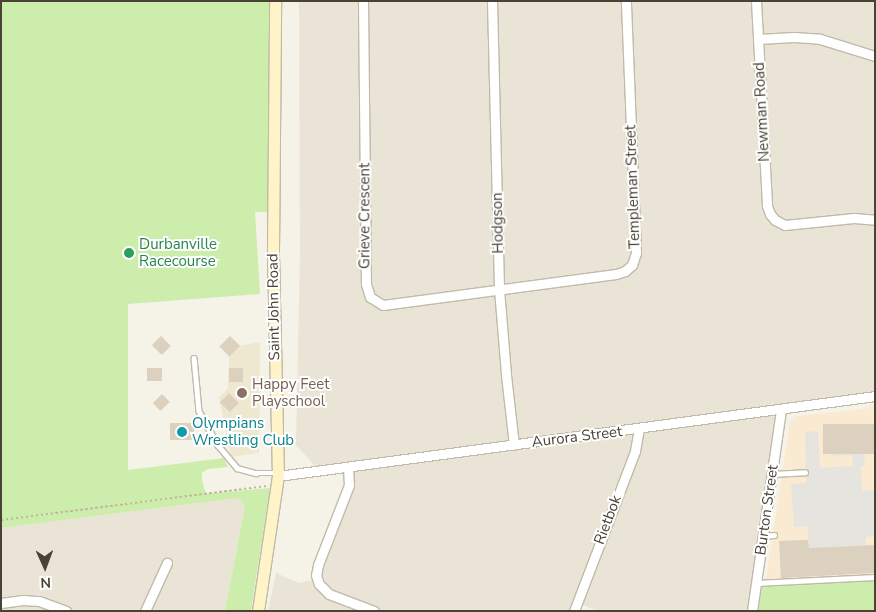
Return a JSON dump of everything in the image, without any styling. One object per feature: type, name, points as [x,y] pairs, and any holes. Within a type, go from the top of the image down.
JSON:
[{"type":"main road","name":"Saint John Road","points":[[258,611],[278,478],[273,250],[275,1]]},
{"type":"street","name":"Grieve Crescent","points":[[363,1],[367,293],[378,303],[389,305],[499,289]]},
{"type":"street","name":"Hodgson","points":[[492,1],[499,289],[514,445]]},
{"type":"street","name":"Templeman Street","points":[[499,289],[620,273],[634,262],[636,253],[626,1]]},
{"type":"street","name":"Newman Road","points":[[756,1],[767,206],[776,220],[791,224],[854,218],[875,220]]},
{"type":"street","points":[[758,39],[794,37],[820,39],[875,56]]},
{"type":"street","name":"Aurora Street","points":[[278,478],[875,396]]},
{"type":"street","name":"Burton Street","points":[[752,611],[782,409]]},
{"type":"street","name":"Rietbok","points":[[574,611],[634,451],[639,428]]},
{"type":"street","points":[[348,467],[349,485],[318,565],[317,580],[329,594],[374,611]]},
{"type":"street","points":[[145,611],[167,564]]},
{"type":"street","points":[[1,603],[23,600],[39,601],[66,611]]},
{"type":"lane","points":[[194,358],[200,410],[218,445],[237,468],[278,478]]},
{"type":"lane","points":[[772,474],[805,472]]},
{"type":"lane","points":[[763,536],[774,535]]},
{"type":"lane","points":[[756,583],[875,577]]},
{"type":"path","points":[[1,520],[241,488],[278,478]]},
{"type":"shaded area","points":[[299,1],[875,1],[875,395],[782,409],[752,611],[598,611],[578,603],[575,611],[268,611],[276,573],[299,583],[318,579],[349,484],[348,466],[319,470],[296,445],[300,254]]},
{"type":"shaded area","name":"Happy Feet Playschool","points":[[230,336],[240,346],[260,342],[259,453],[231,457],[219,398],[228,388],[229,355],[220,347]]},
{"type":"shaded area","points":[[875,404],[875,580],[765,586],[790,422],[798,416],[864,409]]},
{"type":"shaded area","points":[[875,424],[875,454],[864,454],[865,466],[861,466],[862,491],[875,490],[875,536],[866,537],[866,545],[809,548],[808,526],[794,527],[791,484],[806,483],[805,432],[818,431],[820,468],[853,466],[852,455],[833,456],[831,426]]},
{"type":"shaded area","points":[[238,498],[245,504],[225,611],[1,611],[1,528]]},
{"type":"green space","name":"Durbanville Racecourse","points":[[1,1],[269,1],[268,212],[255,212],[260,294],[128,304],[128,470],[224,458],[228,467],[208,469],[202,473],[206,494],[270,488],[251,611],[225,611],[245,505],[238,498],[1,528]]},
{"type":"green space","points":[[875,580],[875,611],[758,611],[762,586]]},
{"type":"building","points":[[161,336],[171,346],[162,355],[152,345]]},
{"type":"building","points":[[230,336],[240,346],[229,357],[219,347]]},
{"type":"building","points":[[147,368],[162,368],[162,381],[147,381]]},
{"type":"building","points":[[229,368],[243,368],[243,382],[229,382]]},
{"type":"building","points":[[229,393],[239,403],[230,412],[220,402]]},
{"type":"building","points":[[162,394],[170,402],[161,411],[153,403]]},
{"type":"building","name":"Olympians Wrestling Club","points":[[170,423],[194,423],[194,440],[170,440]]},
{"type":"building","points":[[823,424],[875,424],[875,454],[823,454]]},
{"type":"building","points":[[808,540],[809,548],[875,545],[875,573],[781,578],[779,541]]},
{"type":"place","name":"Durbanville Racecourse","points":[[129,253]]},
{"type":"place","name":"Happy Feet Playschool","points":[[242,393]]},
{"type":"place","name":"Olympians Wrestling Club","points":[[182,432]]}]
